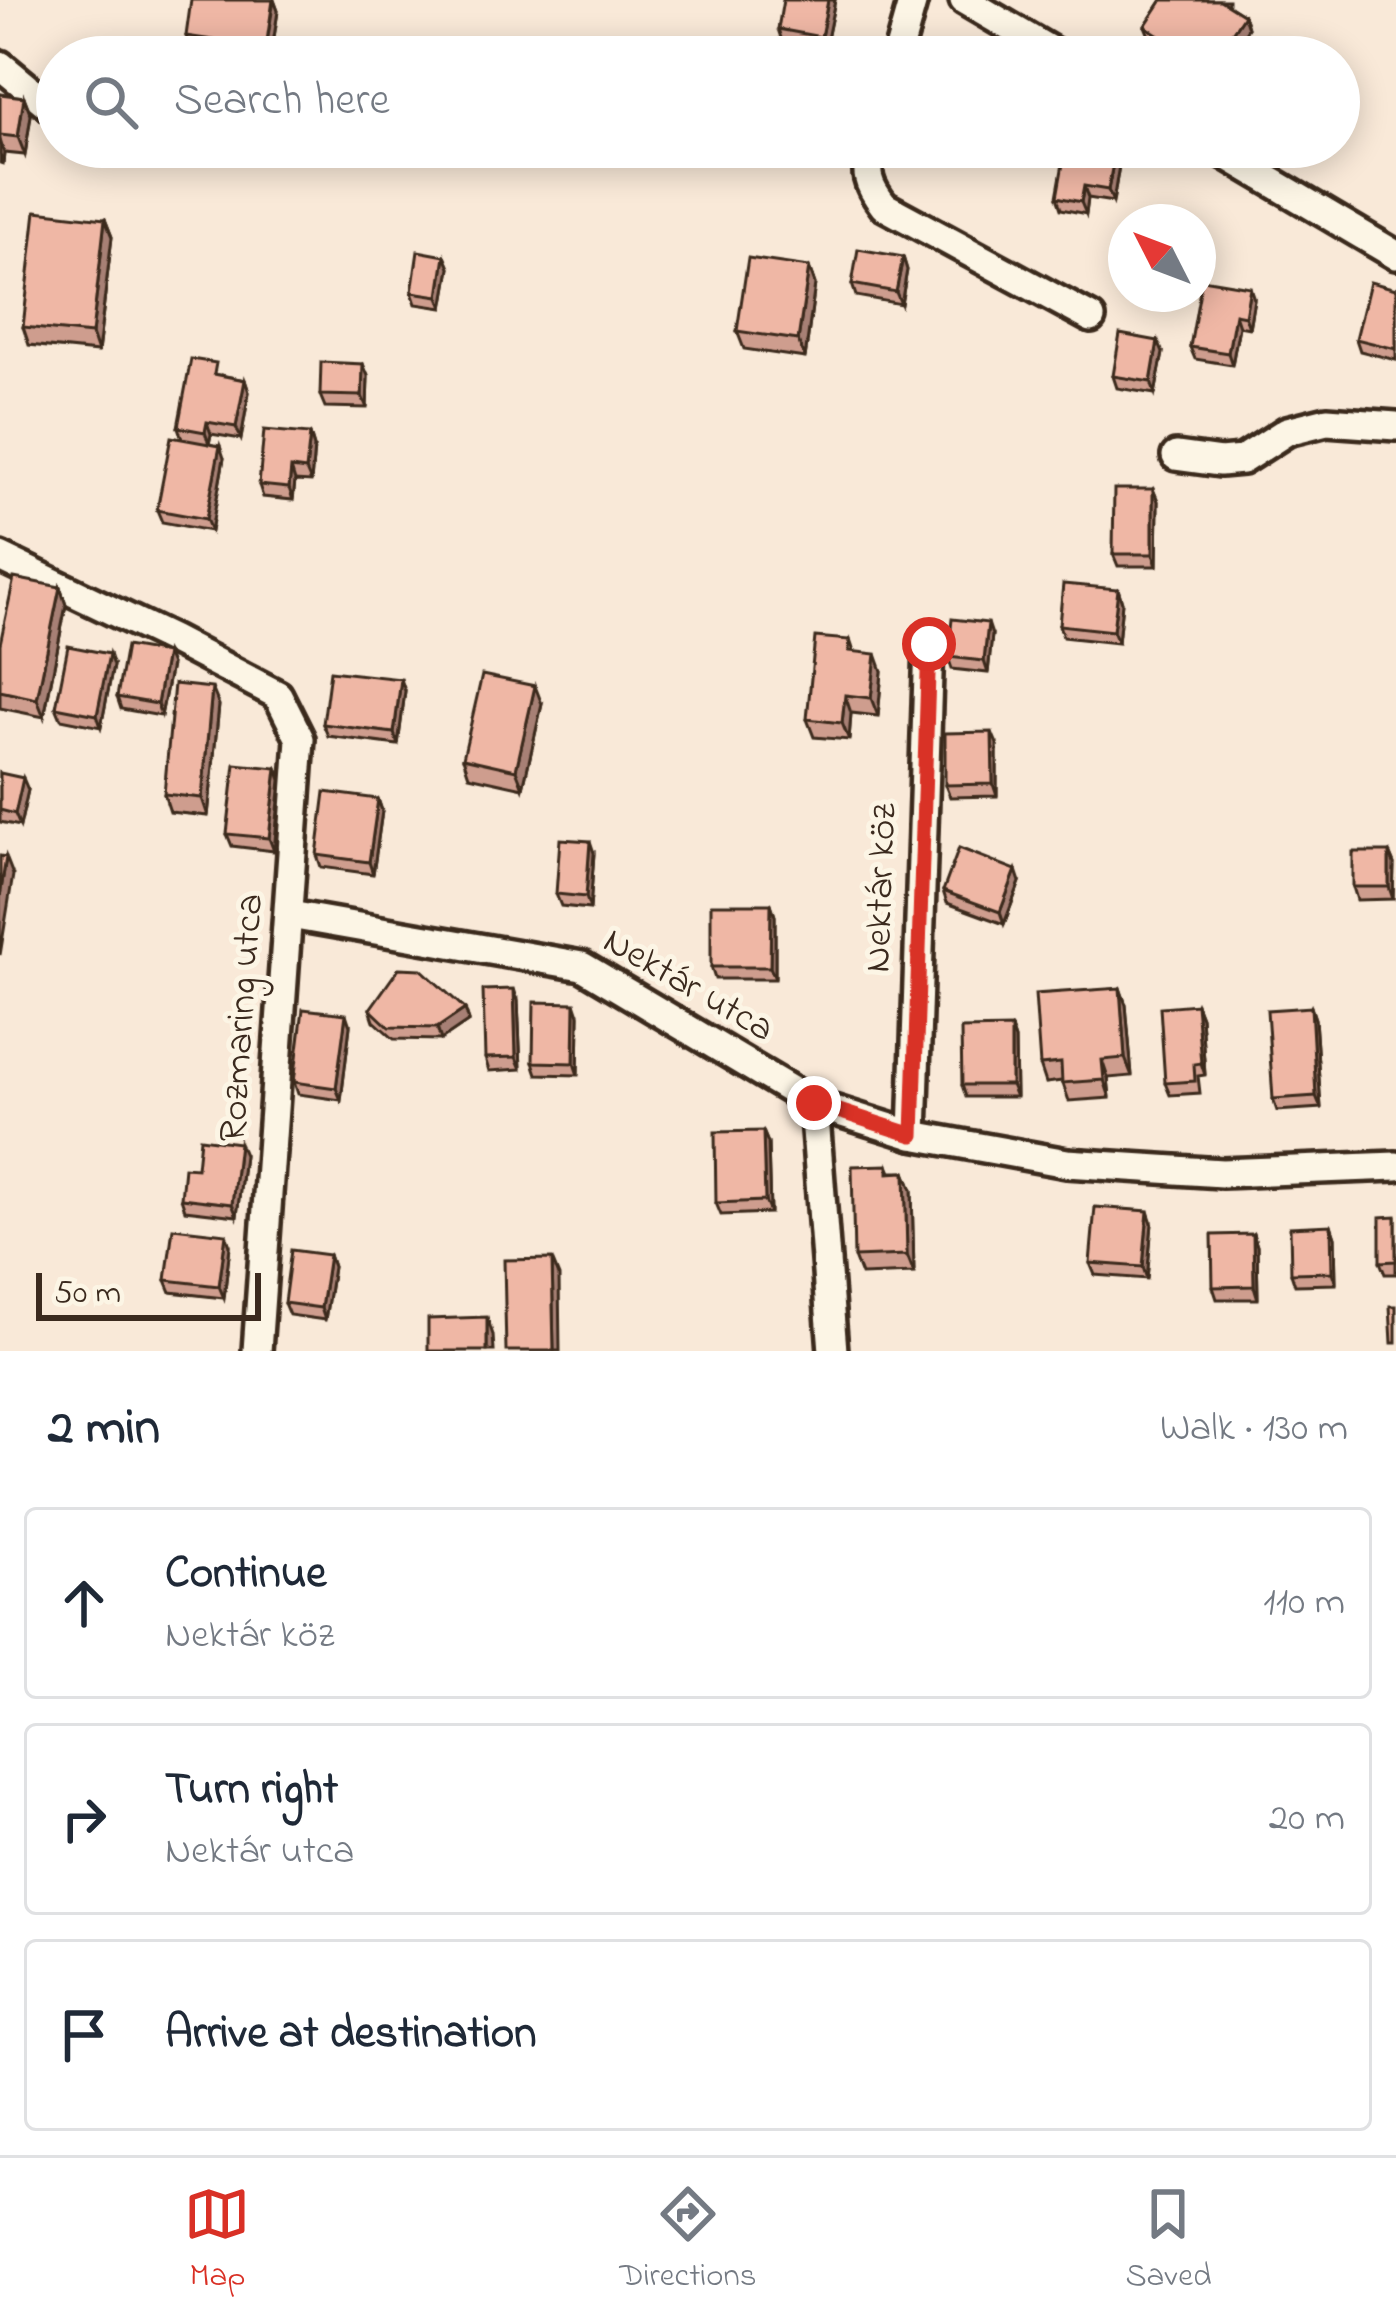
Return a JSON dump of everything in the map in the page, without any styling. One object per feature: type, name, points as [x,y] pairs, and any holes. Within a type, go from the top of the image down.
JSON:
[{"type":"street","points":[[903,36],[913,0]]},
{"type":"street","points":[[964,0],[1025,36]]},
{"type":"street","points":[[0,64],[36,94]]},
{"type":"street","points":[[866,168],[869,187],[884,206],[1091,318]]},
{"type":"street","points":[[1249,168],[1396,255]]},
{"type":"street","points":[[1176,456],[1242,460],[1287,430],[1327,421],[1396,426]]},
{"type":"street","name":"Rozmaring utca","points":[[0,557],[278,695],[300,739],[257,1351]]},
{"type":"street","name":"Nektár köz","points":[[913,1135],[929,644]]},
{"type":"street","name":"Nektár utca","points":[[290,916],[583,966],[814,1103],[913,1135],[1067,1163],[1222,1174],[1396,1166]]},
{"type":"street","points":[[814,1103],[833,1351]]},
{"type":"building","points":[[191,0],[273,0],[268,36],[186,36]]},
{"type":"building","points":[[783,0],[828,0],[821,36],[778,29]]},
{"type":"building","points":[[1162,0],[1220,0],[1244,15],[1230,36],[1160,36],[1145,26]]},
{"type":"building","points":[[0,94],[24,97],[18,137],[0,135]]},
{"type":"building","points":[[1062,168],[1112,168],[1108,190],[1084,186],[1081,202],[1057,197]]},
{"type":"building","points":[[36,211],[105,219],[92,334],[23,327]]},
{"type":"building","points":[[858,249],[903,257],[896,292],[852,284]]},
{"type":"building","points":[[418,251],[445,256],[439,296],[412,292]]},
{"type":"building","points":[[748,258],[809,267],[798,340],[737,331]]},
{"type":"building","points":[[1216,281],[1250,287],[1245,316],[1235,314],[1228,353],[1190,347],[1196,312],[1216,312]]},
{"type":"building","points":[[1370,282],[1396,289],[1396,349],[1356,339]]},
{"type":"building","points":[[1120,334],[1158,341],[1151,382],[1113,376]]},
{"type":"building","points":[[191,359],[216,363],[214,374],[245,380],[236,427],[207,422],[205,432],[178,427]]},
{"type":"building","points":[[321,362],[363,364],[362,396],[320,395]]},
{"type":"building","points":[[264,430],[310,434],[306,470],[291,468],[289,488],[259,485]]},
{"type":"building","points":[[171,437],[220,446],[206,519],[157,510]]},
{"type":"building","points":[[1114,489],[1153,489],[1153,554],[1113,554]]},
{"type":"building","points":[[14,578],[60,587],[37,699],[0,691],[0,644]]},
{"type":"building","points":[[1063,584],[1118,589],[1113,631],[1059,625]]},
{"type":"building","points":[[952,619],[988,623],[984,661],[948,657]]},
{"type":"building","points":[[815,637],[850,640],[849,651],[876,654],[871,698],[845,695],[842,723],[807,719]]},
{"type":"building","points":[[68,646],[109,654],[97,715],[56,707]]},
{"type":"building","points":[[126,646],[166,653],[157,704],[117,697]]},
{"type":"building","points":[[330,671],[401,679],[394,733],[323,724]]},
{"type":"building","points":[[482,675],[535,686],[516,770],[463,758]]},
{"type":"building","points":[[174,684],[212,688],[202,798],[164,794]]},
{"type":"building","points":[[992,732],[993,784],[945,785],[945,733]]},
{"type":"building","points":[[235,764],[277,768],[269,838],[227,834]]},
{"type":"building","points":[[0,773],[23,778],[15,814],[0,810]]},
{"type":"building","points":[[325,792],[378,799],[369,862],[317,855]]},
{"type":"building","points":[[560,839],[590,841],[586,897],[556,894]]},
{"type":"building","points":[[959,848],[1016,870],[1000,912],[943,891]]},
{"type":"building","points":[[1353,852],[1389,852],[1389,887],[1353,887]]},
{"type":"building","points":[[0,856],[6,857],[0,897]]},
{"type":"building","points":[[711,904],[771,904],[770,967],[711,967]]},
{"type":"building","points":[[399,968],[421,969],[465,1009],[437,1028],[389,1027],[370,1009]]},
{"type":"building","points":[[1120,988],[1125,1058],[1102,1060],[1104,1080],[1062,1083],[1061,1063],[1040,1065],[1035,994]]},
{"type":"building","points":[[514,989],[516,1057],[485,1058],[483,990]]},
{"type":"building","points":[[534,1002],[575,1003],[574,1063],[533,1062]]},
{"type":"building","points":[[1196,1004],[1201,1063],[1194,1064],[1195,1081],[1165,1083],[1160,1007]]},
{"type":"building","points":[[1311,1007],[1316,1096],[1273,1099],[1267,1010]]},
{"type":"building","points":[[303,1009],[346,1014],[336,1088],[294,1082]]},
{"type":"building","points":[[1011,1028],[1011,1085],[962,1085],[961,1029]]},
{"type":"building","points":[[763,1131],[765,1201],[716,1203],[715,1132]]},
{"type":"building","points":[[200,1138],[239,1143],[232,1204],[181,1198],[184,1167],[197,1168]]},
{"type":"building","points":[[888,1165],[888,1173],[905,1172],[907,1255],[854,1257],[852,1166]]},
{"type":"building","points":[[1095,1207],[1148,1211],[1143,1267],[1090,1263]]},
{"type":"building","points":[[1396,1216],[1396,1261],[1380,1262],[1380,1217]]},
{"type":"building","points":[[1331,1225],[1332,1272],[1291,1273],[1290,1227]]},
{"type":"building","points":[[173,1228],[226,1234],[219,1286],[166,1280]]},
{"type":"building","points":[[1253,1234],[1254,1286],[1213,1287],[1212,1235]]},
{"type":"building","points":[[291,1250],[329,1255],[321,1308],[284,1303]]},
{"type":"building","points":[[552,1259],[554,1351],[506,1351],[504,1260]]},
{"type":"building","points":[[1390,1306],[1396,1306],[1396,1343],[1392,1343]]},
{"type":"building","points":[[487,1317],[487,1351],[428,1351],[428,1319]]},
{"type":"route","points":[[814,1103],[913,1135],[929,644]]}]
